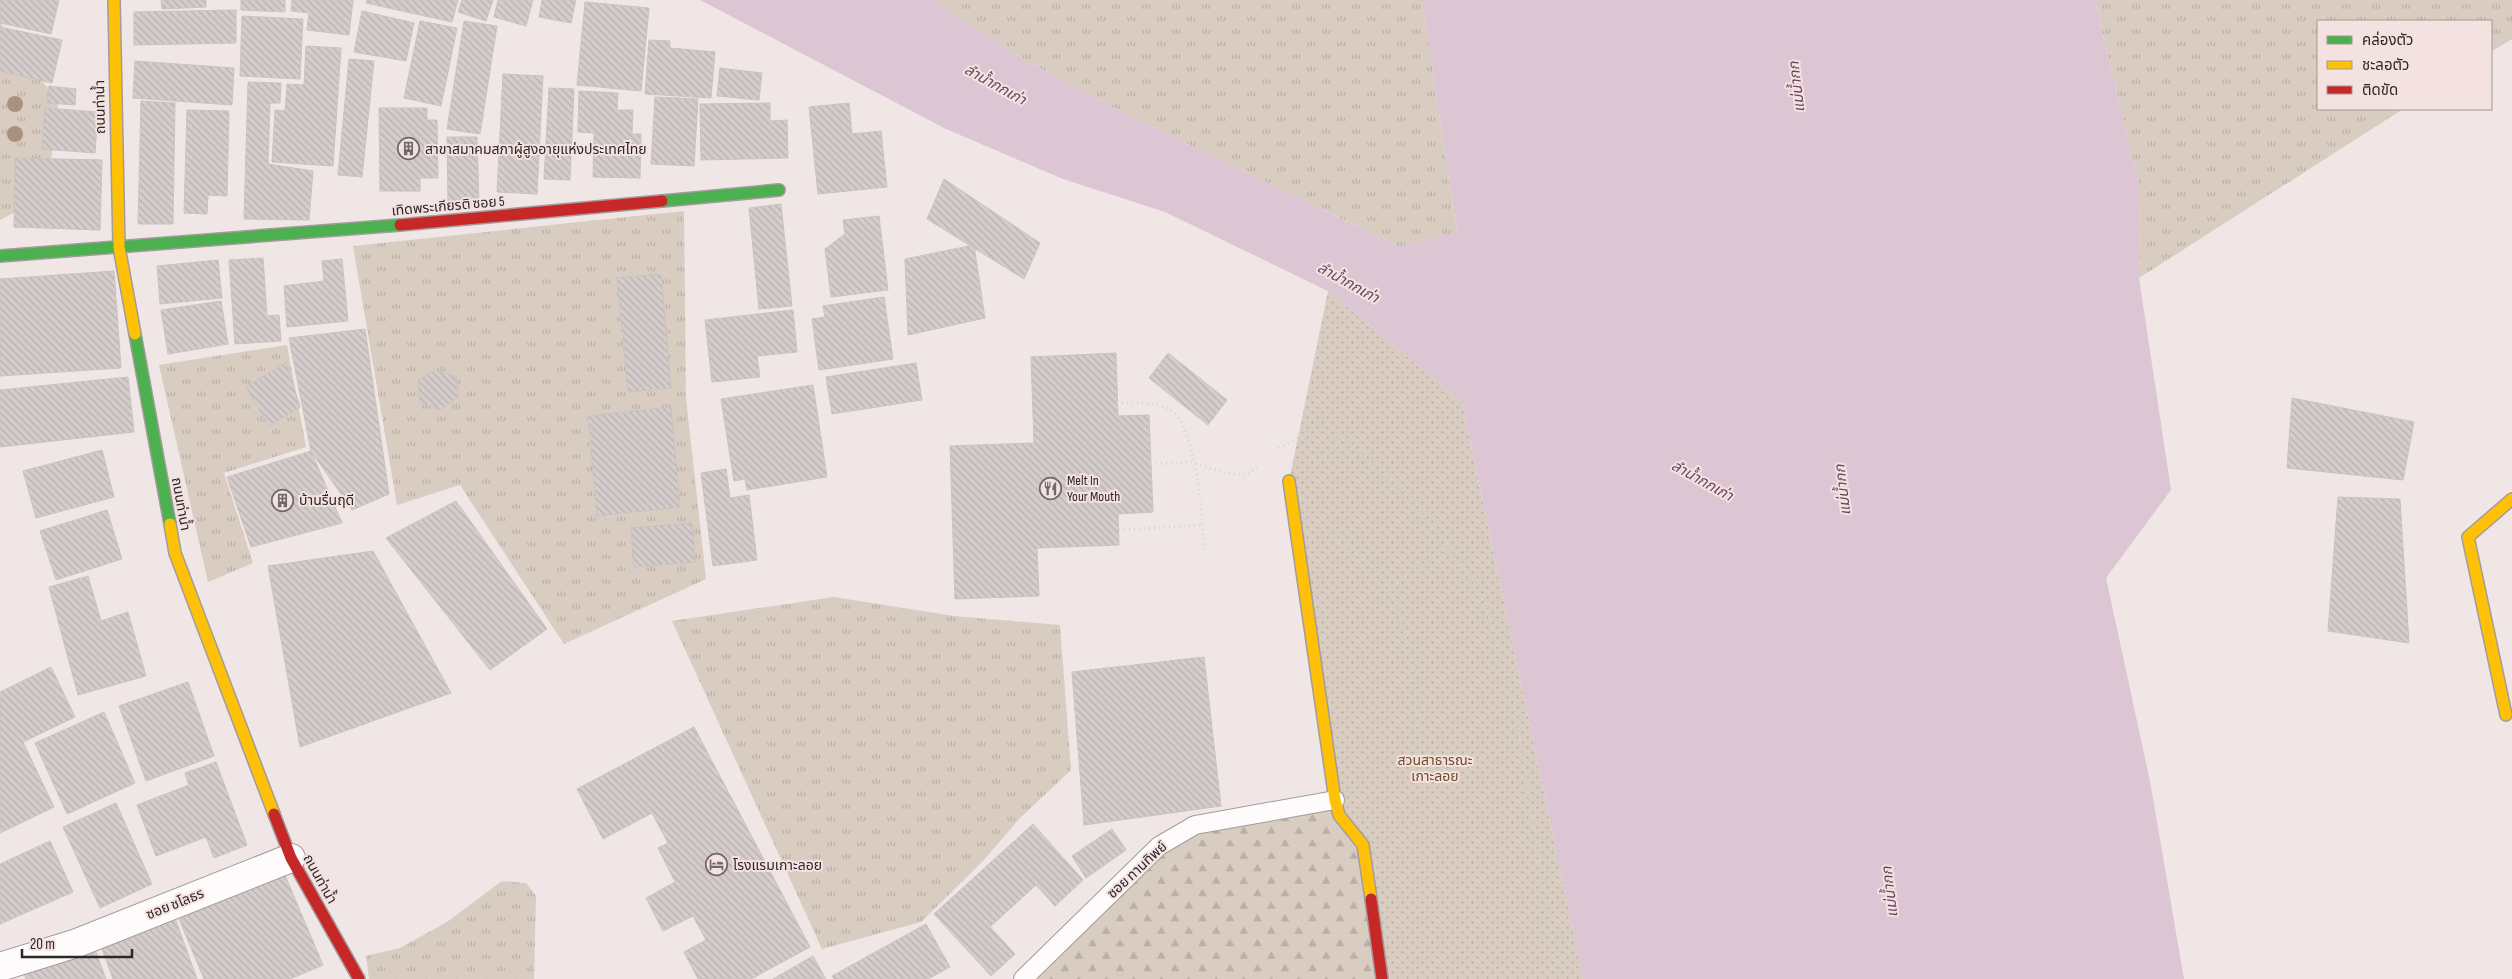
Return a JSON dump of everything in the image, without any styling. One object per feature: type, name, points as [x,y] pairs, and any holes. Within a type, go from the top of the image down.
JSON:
[{"type":"street","name":"ถนนท่าน้ำ","points":[[114,0],[119,247],[175,554],[291,858],[358,979]]},
{"type":"street","name":"เทิดพระเกียรติ ซอย 5","points":[[0,256],[325,232],[779,190]]},
{"type":"street","points":[[1289,481],[1335,800],[1339,816],[1363,845],[1382,979]]},
{"type":"street","points":[[2506,715],[2468,537],[2512,498]]},
{"type":"street","name":"ซอย ชโลธร","points":[[0,967],[78,943],[291,858]]},
{"type":"lane","name":"ซอย ทานทิพย์","points":[[1023,979],[1160,846],[1195,825],[1335,800]]},
{"type":"path","points":[[1117,403],[1151,402],[1172,411],[1185,429],[1200,488],[1204,525],[1203,549]]},
{"type":"path","points":[[1272,452],[1306,433],[1322,430],[1344,440],[1347,438],[1414,502],[1450,546],[1485,602],[1513,695],[1558,979]]},
{"type":"path","points":[[1289,481],[1344,440]]},
{"type":"path","points":[[1151,464],[1192,462],[1224,473],[1247,475],[1266,458]]},
{"type":"path","points":[[1119,530],[1204,525]]},
{"type":"path","points":[[1296,528],[1336,538],[1377,571],[1389,588],[1408,640],[1424,783]]},
{"type":"path","points":[[1389,588],[1450,546]]},
{"type":"green space","points":[[0,0],[4,0],[1,23],[20,57],[58,99],[57,130],[43,198],[0,220]]},
{"type":"green space","points":[[933,0],[1422,0],[1457,232],[1400,247],[1126,114],[1030,63]]},
{"type":"green space","points":[[2095,0],[2512,0],[2512,39],[2492,51],[2492,20],[2317,20],[2317,110],[2401,110],[2139,278],[2140,189]]},
{"type":"green space","points":[[684,211],[686,398],[706,579],[564,644],[460,485],[397,505],[353,246]]},
{"type":"green space","name":"สวนสาธารณะ เกาะลอย","points":[[1328,291],[1462,402],[1583,979],[1382,979],[1363,845],[1339,815],[1289,481]]},
{"type":"green space","points":[[287,345],[306,447],[224,473],[253,563],[208,582],[159,365]]},
{"type":"green space","points":[[834,597],[954,616],[1060,625],[1071,770],[1020,818],[983,861],[921,922],[822,949],[672,621]]},
{"type":"green space","points":[[1335,800],[1363,845],[1382,979],[1023,979],[1195,825]]},
{"type":"green space","points":[[502,881],[526,883],[536,896],[534,979],[369,979],[366,956],[400,948],[447,922]]},
{"type":"water","points":[[700,0],[933,0],[1030,63],[1126,114],[1400,247],[1457,231],[1422,0],[2095,0],[2140,189],[2139,278],[2171,490],[2106,578],[2150,781],[2184,979],[1583,979],[1462,402],[1328,291],[1165,212],[1063,179],[946,129]]},
{"type":"building","points":[[0,0],[59,0],[51,34],[0,23]]},
{"type":"building","points":[[161,0],[206,0],[206,7],[162,9]]},
{"type":"building","points":[[241,0],[285,0],[285,12],[241,10]]},
{"type":"building","points":[[292,0],[353,0],[349,35],[307,30],[309,13],[291,11]]},
{"type":"building","points":[[367,0],[458,0],[452,22],[366,3]]},
{"type":"building","points":[[462,0],[493,0],[486,21],[458,12]]},
{"type":"building","points":[[498,0],[533,0],[526,26],[494,17]]},
{"type":"building","points":[[542,0],[576,0],[571,23],[539,17]]},
{"type":"building","points":[[585,2],[649,8],[641,91],[577,85]]},
{"type":"building","points":[[236,10],[236,43],[134,45],[134,12]]},
{"type":"building","points":[[362,11],[414,23],[406,61],[354,52]]},
{"type":"building","points":[[242,16],[303,19],[300,79],[240,76]]},
{"type":"building","points":[[420,21],[457,28],[441,106],[404,98]]},
{"type":"building","points":[[464,21],[497,26],[480,134],[447,129]]},
{"type":"building","points":[[0,27],[62,40],[52,83],[0,71]]},
{"type":"building","points":[[649,40],[670,41],[670,48],[715,52],[711,98],[645,94]]},
{"type":"building","points":[[306,46],[341,48],[333,166],[272,162],[275,110],[285,111],[287,84],[304,85]]},
{"type":"building","points":[[349,59],[374,61],[362,177],[338,175]]},
{"type":"building","points":[[135,61],[234,68],[232,105],[133,98]]},
{"type":"building","points":[[720,68],[762,73],[759,100],[717,96]]},
{"type":"building","points":[[503,74],[543,76],[537,194],[497,192]]},
{"type":"building","points":[[248,82],[281,83],[280,103],[270,103],[268,164],[313,171],[309,220],[244,219]]},
{"type":"building","points":[[49,86],[76,89],[75,105],[47,103]]},
{"type":"building","points":[[549,88],[574,89],[570,180],[544,179]]},
{"type":"building","points":[[579,91],[618,93],[617,110],[633,110],[632,134],[641,134],[640,178],[593,177],[594,133],[578,132]]},
{"type":"building","points":[[655,97],[698,99],[694,166],[651,164]]},
{"type":"building","points":[[141,101],[175,103],[173,224],[138,224]]},
{"type":"building","points":[[770,103],[770,121],[787,120],[788,158],[701,160],[700,104]]},
{"type":"building","points":[[849,103],[852,134],[881,131],[887,187],[818,194],[809,107]]},
{"type":"building","points":[[45,108],[98,112],[95,153],[42,149]]},
{"type":"building","name":"สาขาสมาคมสภาผู้สูงอายุแห่งประเทศไทย","points":[[379,108],[427,108],[427,120],[437,120],[438,178],[420,178],[420,191],[380,191]]},
{"type":"building","points":[[187,110],[229,111],[227,196],[208,195],[207,214],[184,213]]},
{"type":"building","points":[[447,137],[477,137],[479,205],[448,205]]},
{"type":"building","points":[[15,158],[102,160],[100,230],[14,227]]},
{"type":"building","points":[[944,179],[1040,243],[1024,279],[927,219]]},
{"type":"building","points":[[781,204],[792,306],[759,309],[749,208]]},
{"type":"building","points":[[879,216],[888,290],[831,297],[825,249],[845,234],[843,220]]},
{"type":"building","points":[[974,245],[985,318],[908,335],[905,259]]},
{"type":"building","points":[[263,258],[267,316],[279,315],[281,341],[235,344],[229,260]]},
{"type":"building","points":[[342,259],[348,321],[287,327],[284,286],[324,281],[322,261]]},
{"type":"building","points":[[218,260],[222,298],[160,304],[157,266]]},
{"type":"building","points":[[114,271],[121,368],[0,376],[0,279]]},
{"type":"building","points":[[661,274],[671,388],[628,392],[617,278]]},
{"type":"building","points":[[884,297],[893,359],[819,370],[812,319],[825,317],[823,306]]},
{"type":"building","points":[[221,301],[228,344],[168,354],[161,310]]},
{"type":"building","points":[[793,310],[797,352],[757,356],[760,377],[712,382],[705,320]]},
{"type":"building","points":[[365,329],[389,494],[352,510],[311,451],[289,338]]},
{"type":"building","name":"Melt In Your Mouth","points":[[1116,353],[1118,416],[1149,415],[1153,512],[1118,514],[1119,545],[1037,548],[1039,596],[955,599],[950,446],[1034,443],[1031,357]]},
{"type":"building","points":[[1168,353],[1227,400],[1208,425],[1149,378]]},
{"type":"building","points":[[286,362],[300,407],[269,426],[246,387]]},
{"type":"building","points":[[916,363],[922,400],[832,414],[826,377]]},
{"type":"building","points":[[435,370],[457,377],[458,397],[440,410],[420,402],[418,381]]},
{"type":"building","points":[[128,377],[134,432],[0,447],[0,390]]},
{"type":"building","points":[[813,385],[827,477],[747,490],[745,479],[734,481],[721,399]]},
{"type":"building","points":[[2292,398],[2414,422],[2403,480],[2287,468]]},
{"type":"building","points":[[671,407],[680,507],[597,516],[588,416]]},
{"type":"building","points":[[102,450],[114,497],[36,518],[23,471]]},
{"type":"building","name":"บ้านรื่นฤดี","points":[[311,451],[342,523],[251,547],[227,477]]},
{"type":"building","points":[[726,469],[730,498],[749,495],[757,560],[713,566],[701,473]]},
{"type":"building","points":[[2338,497],[2400,499],[2409,643],[2328,631]]},
{"type":"building","points":[[456,501],[547,629],[490,670],[386,538]]},
{"type":"building","points":[[107,510],[122,559],[56,580],[40,531]]},
{"type":"building","points":[[692,523],[695,562],[634,567],[631,528]]},
{"type":"building","points":[[373,551],[451,693],[300,747],[268,566]]},
{"type":"building","points":[[88,576],[101,621],[128,612],[146,676],[78,695],[49,587]]},
{"type":"building","points":[[1204,657],[1221,806],[1084,825],[1072,672]]},
{"type":"building","points":[[51,667],[75,717],[23,742],[54,807],[0,833],[0,692]]},
{"type":"building","points":[[188,682],[214,756],[146,781],[119,706]]},
{"type":"building","points":[[104,712],[135,783],[67,814],[35,743]]},
{"type":"building","name":"โรงแรมเกาะลอย","points":[[694,727],[810,947],[751,979],[698,979],[684,952],[706,940],[693,916],[663,931],[646,898],[675,882],[658,848],[668,843],[652,813],[603,839],[577,789]]},
{"type":"building","points":[[216,762],[247,845],[214,858],[206,837],[156,856],[137,805],[189,785],[185,773]]},
{"type":"building","points":[[116,803],[152,884],[100,908],[63,827]]},
{"type":"building","points":[[1033,824],[1083,880],[1055,906],[1036,885],[990,927],[1015,954],[991,976],[934,914]]},
{"type":"building","points":[[1112,829],[1126,850],[1086,878],[1072,856]]},
{"type":"building","points":[[50,841],[73,892],[0,924],[0,864]]},
{"type":"building","points":[[284,873],[323,965],[290,979],[204,979],[179,919]]},
{"type":"building","points":[[175,918],[197,979],[113,979],[101,946]]},
{"type":"building","points":[[926,924],[950,967],[928,979],[834,979],[832,976]]},
{"type":"building","points":[[94,947],[106,979],[26,979],[24,973]]},
{"type":"building","points":[[813,956],[826,979],[773,979]]},
{"type":"traffic: fast","points":[[662,201],[779,190]]},
{"type":"traffic: fast","points":[[0,256],[400,225]]},
{"type":"traffic: fast","points":[[135,334],[170,524]]},
{"type":"traffic: slow","points":[[114,0],[119,247],[135,334]]},
{"type":"traffic: slow","points":[[1289,481],[1335,800],[1339,815],[1363,845],[1371,899]]},
{"type":"traffic: slow","points":[[2506,715],[2468,537],[2512,499]]},
{"type":"traffic: slow","points":[[170,524],[175,553],[274,814]]},
{"type":"traffic: jam","points":[[400,225],[662,201]]},
{"type":"traffic: jam","points":[[274,814],[291,858],[359,979]]},
{"type":"traffic: jam","points":[[1371,899],[1382,979]]},
{"type":"place","name":"สาขาสมาคมสภาผู้สูงอายุแห่งประเทศไทย","points":[[409,149]]},
{"type":"place","name":"Melt In Your Mouth","points":[[1051,488]]},
{"type":"place","name":"บ้านรื่นฤดี","points":[[283,500]]},
{"type":"place","name":"โรงแรมเกาะลอย","points":[[717,865]]},
{"type":"water label","name":"ลำน้ำกกเก่า","points":[[995,85]]},
{"type":"water label","name":"แม่น้ำกก","points":[[1797,87]]},
{"type":"water label","name":"ลำน้ำกกเก่า","points":[[1348,283]]},
{"type":"water label","name":"ลำน้ำกกเก่า","points":[[1702,481]]},
{"type":"water label","name":"แม่น้ำกก","points":[[1843,490]]},
{"type":"water label","name":"แม่น้ำกก","points":[[1890,892]]}]
